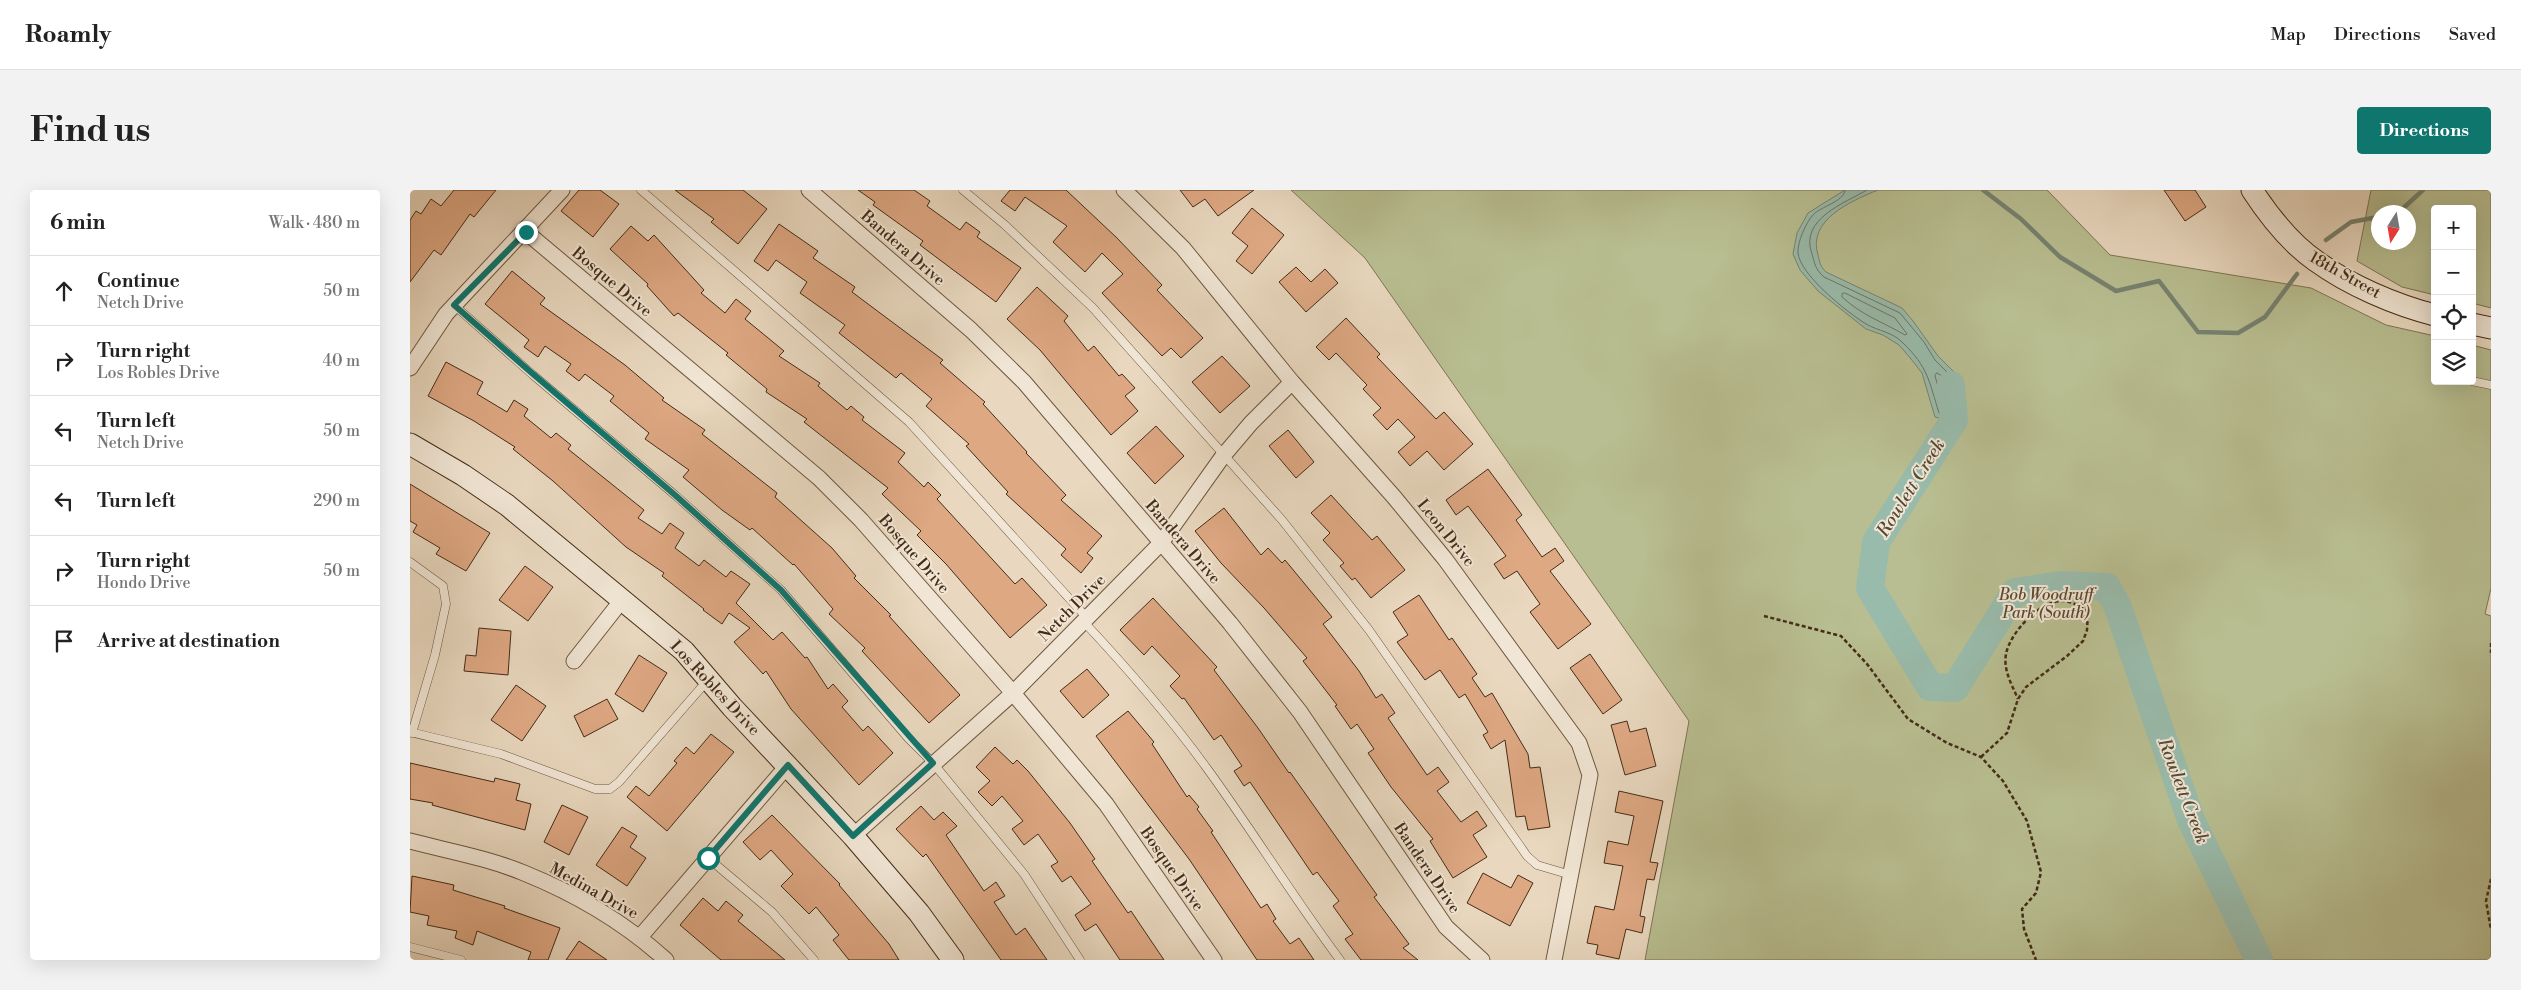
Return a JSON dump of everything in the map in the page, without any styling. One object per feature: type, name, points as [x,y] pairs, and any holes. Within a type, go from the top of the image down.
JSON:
[{"type":"street","points":[[410,368],[429,337],[454,305],[526,232],[562,190]]},
{"type":"street","name":"Bandera Drive","points":[[809,190],[971,330],[1024,382],[1230,623],[1300,712],[1446,927],[1482,960]]},
{"type":"street","name":"Leon Drive","points":[[1124,190],[1183,248],[1292,382],[1394,496],[1445,559],[1579,743],[1590,775],[1554,960]]},
{"type":"street","name":"18th Street","points":[[2256,192],[2285,234],[2316,261],[2388,298],[2431,314]]},
{"type":"street","name":"Bosque Drive","points":[[526,232],[819,478],[861,520],[1013,693],[1106,804],[1214,960]]},
{"type":"street","points":[[2476,325],[2491,328]]},
{"type":"street","name":"Netch Drive","points":[[853,836],[1013,693],[1161,543],[1223,456],[1251,423],[1292,382]]},
{"type":"street","name":"Los Robles Drive","points":[[410,444],[463,475],[507,505],[684,651],[708,680],[853,836],[919,913],[953,960]]},
{"type":"street","points":[[574,661],[622,600]]},
{"type":"street","points":[[640,937],[788,765]]},
{"type":"street","name":"Medina Drive","points":[[410,841],[524,873],[576,897],[640,937],[666,960]]},
{"type":"lane","points":[[641,190],[909,422],[1086,620],[1206,766],[1297,902],[1340,960]]},
{"type":"lane","points":[[964,190],[1005,225],[1092,308],[1282,520],[1325,572],[1390,660],[1527,856],[1537,865],[1571,875]]},
{"type":"lane","points":[[454,305],[675,495],[781,590],[933,763],[1024,874],[1080,960]]},
{"type":"lane","points":[[2476,382],[2491,385]]},
{"type":"lane","points":[[410,562],[443,586],[446,604],[435,655],[411,732],[500,754],[595,789],[610,788],[619,782],[708,680]]},
{"type":"lane","points":[[708,858],[772,912],[814,960]]},
{"type":"lane","points":[[410,947],[461,960]]},
{"type":"path","points":[[1981,756],[2008,733],[2018,699],[2026,687],[2084,641],[2088,612],[2078,604],[2059,601],[2043,608],[2024,622],[2012,637],[2006,654],[2006,673],[2018,699]]},
{"type":"path","points":[[1764,616],[1841,636],[1867,664],[1908,719],[1947,743],[1981,756],[2002,782],[2027,821],[2041,872],[2036,893],[2022,909],[2024,929],[2036,960]]},
{"type":"path","points":[[2491,644],[2491,653]]},
{"type":"path","points":[[2491,879],[2486,902],[2491,930]]},
{"type":"green space","name":"Bob Woodruff Park (South)","points":[[1291,190],[2047,190],[2110,255],[2311,288],[2386,325],[2431,335],[2431,385],[2476,385],[2476,346],[2491,350],[2491,588],[2485,614],[2491,616],[2491,960],[1645,960],[1689,721],[1365,258]]},
{"type":"green space","points":[[2371,190],[2491,190],[2491,308],[2476,304],[2476,205],[2431,205],[2431,294],[2402,287],[2357,261]]},
{"type":"water","points":[[1845,190],[1878,190],[1844,206],[1825,222],[1819,232],[1816,243],[1821,266],[1826,272],[1902,308],[1938,356],[1954,372],[1963,392],[1960,424],[1935,417],[1922,373],[1899,345],[1883,335],[1866,329],[1818,291],[1800,270],[1793,254],[1797,233],[1808,213]]},
{"type":"building","points":[[454,190],[496,190],[474,217],[470,214],[441,255],[434,250],[410,282],[410,220],[416,211],[421,214],[431,199],[441,206]]},
{"type":"building","points":[[579,190],[600,190],[619,204],[593,237],[561,211]]},
{"type":"building","points":[[675,190],[743,190],[767,209],[738,244],[711,222],[714,219]]},
{"type":"building","points":[[858,190],[914,190],[930,201],[927,206],[960,230],[966,222],[980,232],[977,237],[1021,268],[996,302],[920,245],[923,241],[873,205],[875,202]]},
{"type":"building","points":[[1010,190],[1066,190],[1117,238],[1162,285],[1157,290],[1203,338],[1181,358],[1171,348],[1162,356],[1102,293],[1123,274],[1102,253],[1085,272],[1053,242],[1067,226],[1025,197],[1015,211],[1001,201]]},
{"type":"building","points":[[1180,190],[1254,190],[1218,216],[1205,199],[1193,207]]},
{"type":"building","points":[[2164,190],[2195,190],[2206,207],[2185,221]]},
{"type":"building","points":[[1252,208],[1284,235],[1252,274],[1236,261],[1248,246],[1232,233]]},
{"type":"building","points":[[779,224],[818,251],[813,258],[855,287],[852,292],[943,360],[940,363],[985,402],[983,404],[1066,495],[1061,500],[1102,536],[1087,553],[1093,558],[1081,573],[1061,555],[1066,549],[1006,494],[1008,492],[966,446],[969,444],[926,406],[932,399],[901,373],[896,378],[839,333],[845,325],[800,293],[807,282],[776,260],[768,271],[754,261]]},
{"type":"building","points":[[631,226],[648,241],[654,235],[704,290],[701,293],[725,313],[736,299],[751,311],[745,319],[784,351],[779,356],[820,383],[818,386],[847,410],[851,406],[864,417],[862,420],[905,453],[898,462],[924,487],[928,482],[941,495],[937,499],[1015,584],[1022,578],[1047,605],[1010,638],[946,564],[917,535],[921,531],[882,494],[888,488],[804,422],[807,419],[766,392],[767,389],[726,355],[728,353],[678,313],[674,316],[647,286],[648,284],[610,249]]},
{"type":"building","points":[[1296,267],[1311,282],[1325,269],[1338,283],[1306,312],[1279,282]]},
{"type":"building","points":[[512,271],[545,298],[540,304],[625,365],[664,398],[662,400],[705,430],[702,434],[777,493],[775,497],[832,548],[856,576],[854,578],[891,615],[889,616],[960,695],[929,723],[862,651],[865,648],[829,614],[833,609],[794,564],[752,528],[750,530],[722,510],[683,477],[689,470],[645,439],[649,433],[610,401],[614,396],[585,374],[579,381],[566,371],[571,364],[545,346],[538,357],[524,347],[529,340],[485,304]]},
{"type":"building","points":[[1037,287],[1068,316],[1064,321],[1088,351],[1094,346],[1119,376],[1122,374],[1135,388],[1125,396],[1138,411],[1111,435],[1040,350],[1007,319]]},
{"type":"building","points":[[1346,318],[1380,354],[1377,357],[1436,419],[1444,412],[1473,444],[1444,470],[1427,451],[1410,466],[1398,452],[1415,437],[1398,419],[1387,430],[1373,415],[1381,408],[1363,389],[1367,385],[1336,353],[1329,360],[1316,347]]},
{"type":"building","points":[[1222,356],[1250,386],[1220,413],[1192,382]]},
{"type":"building","points":[[446,362],[483,382],[477,394],[507,412],[514,400],[528,409],[524,416],[551,438],[556,433],[571,445],[568,449],[644,510],[638,518],[662,534],[670,523],[684,533],[675,548],[699,566],[704,560],[726,577],[731,571],[750,584],[736,603],[773,640],[782,632],[805,658],[807,657],[828,689],[833,684],[848,701],[842,707],[863,731],[868,726],[893,753],[859,785],[791,709],[766,671],[763,674],[734,642],[750,628],[729,613],[722,624],[662,576],[664,573],[626,547],[553,481],[513,449],[515,447],[474,421],[428,396]]},
{"type":"building","points":[[1156,426],[1184,456],[1155,484],[1127,453]]},
{"type":"building","points":[[1288,430],[1314,462],[1296,478],[1269,446]]},
{"type":"building","points":[[1488,469],[1522,515],[1516,520],[1542,557],[1555,548],[1564,561],[1550,571],[1591,624],[1558,649],[1530,612],[1540,604],[1517,571],[1504,579],[1494,564],[1506,556],[1492,537],[1468,506],[1456,515],[1446,500]]},
{"type":"building","points":[[410,484],[490,533],[466,571],[436,554],[440,548],[413,532],[417,525],[410,521]]},
{"type":"building","points":[[1331,495],[1372,540],[1377,536],[1405,570],[1371,598],[1355,578],[1352,580],[1340,566],[1344,563],[1323,540],[1330,533],[1311,513]]},
{"type":"building","points":[[1224,508],[1261,555],[1268,548],[1282,563],[1285,560],[1332,617],[1323,624],[1359,671],[1376,698],[1382,694],[1395,713],[1388,718],[1427,775],[1438,767],[1449,782],[1437,791],[1461,822],[1477,811],[1487,826],[1473,835],[1487,857],[1453,878],[1430,841],[1433,839],[1391,787],[1368,753],[1374,749],[1357,724],[1351,729],[1335,706],[1337,705],[1303,661],[1307,658],[1264,608],[1221,563],[1195,531]]},
{"type":"building","points":[[525,566],[553,587],[528,621],[499,600]]},
{"type":"building","points":[[1419,595],[1449,640],[1452,638],[1477,674],[1472,678],[1485,697],[1492,693],[1528,754],[1530,768],[1540,767],[1550,827],[1528,830],[1525,816],[1516,817],[1505,740],[1491,749],[1483,735],[1488,732],[1465,694],[1459,698],[1440,670],[1425,680],[1397,642],[1408,635],[1393,612]]},
{"type":"building","points":[[1153,598],[1217,667],[1214,670],[1290,772],[1377,895],[1374,897],[1409,944],[1403,948],[1418,960],[1361,960],[1345,939],[1353,934],[1333,906],[1339,901],[1317,872],[1313,875],[1250,782],[1244,786],[1234,771],[1242,766],[1221,735],[1214,740],[1184,698],[1182,699],[1170,686],[1180,676],[1152,646],[1144,655],[1120,630]]},
{"type":"building","points":[[479,628],[511,631],[508,675],[464,671],[466,655],[476,656]]},
{"type":"building","points":[[1590,654],[1622,700],[1603,714],[1570,668]]},
{"type":"building","points":[[639,655],[667,673],[643,712],[615,694]]},
{"type":"building","points":[[1087,669],[1109,695],[1083,718],[1060,691]]},
{"type":"building","points":[[516,685],[546,706],[522,741],[491,720]]},
{"type":"building","points":[[607,699],[618,719],[584,737],[574,716]]},
{"type":"building","points":[[1128,711],[1154,742],[1152,744],[1187,797],[1189,795],[1199,807],[1197,809],[1213,831],[1211,832],[1261,908],[1267,904],[1276,919],[1273,921],[1290,944],[1299,938],[1314,960],[1257,960],[1189,859],[1096,736]]},
{"type":"building","points":[[1627,721],[1630,732],[1646,728],[1656,766],[1625,775],[1611,725]]},
{"type":"building","points":[[711,734],[734,752],[667,831],[627,797],[636,786],[649,796],[677,763],[674,761],[686,747],[694,754]]},
{"type":"building","points":[[995,747],[1013,764],[1017,760],[1028,771],[1070,823],[1095,859],[1092,861],[1128,913],[1131,911],[1164,960],[1120,960],[1096,924],[1085,931],[1075,915],[1091,904],[1071,876],[1062,882],[1051,866],[1058,862],[1038,834],[1024,845],[1012,829],[1023,821],[1002,796],[992,806],[978,792],[990,781],[976,767]]},
{"type":"building","points":[[410,763],[494,782],[495,778],[520,784],[516,800],[531,804],[525,830],[432,805],[433,803],[410,799]]},
{"type":"building","points":[[1619,791],[1663,801],[1650,862],[1658,863],[1654,880],[1647,879],[1640,916],[1645,917],[1642,933],[1626,929],[1619,959],[1596,954],[1598,945],[1587,943],[1595,906],[1614,910],[1623,866],[1604,863],[1608,841],[1628,845],[1634,816],[1615,812]]},
{"type":"building","points":[[562,805],[588,817],[569,855],[544,842]]},
{"type":"building","points":[[921,806],[934,820],[943,812],[957,826],[946,835],[984,891],[996,882],[1005,896],[994,902],[1016,935],[1025,928],[1047,960],[1001,960],[926,854],[923,857],[896,829]]},
{"type":"building","points":[[772,815],[840,884],[889,944],[899,960],[849,960],[833,940],[839,935],[816,907],[809,914],[781,886],[793,874],[771,850],[760,860],[743,842]]},
{"type":"building","points":[[622,827],[637,836],[630,847],[646,858],[627,886],[596,865]]},
{"type":"building","points":[[1483,873],[1511,888],[1518,875],[1533,883],[1510,926],[1467,903]]},
{"type":"building","points":[[412,876],[454,885],[453,890],[505,906],[504,908],[560,928],[548,960],[528,960],[531,952],[477,931],[473,945],[455,938],[457,931],[427,925],[429,916],[410,912]]},
{"type":"building","points":[[703,898],[718,911],[726,901],[743,915],[738,921],[785,960],[721,960],[680,925]]},
{"type":"building","points":[[579,941],[607,960],[566,960]]},
{"type":"waterway","points":[[1983,190],[2021,219],[2060,257],[2116,291],[2159,281],[2198,332],[2238,333],[2265,317],[2297,274]]},
{"type":"waterway","points":[[2407,205],[2423,190]]},
{"type":"waterway","points":[[2326,240],[2351,222],[2371,218]]},
{"type":"waterway","name":"Rowlett Creek","points":[[1951,385],[1954,420],[1876,542],[1870,588],[1930,687],[1955,688],[2015,592],[2060,585],[2107,587],[2117,605],[2191,820],[2259,960]]},
{"type":"route","points":[[526,232],[454,305],[675,495],[781,590],[850,668],[908,738],[933,763],[853,836],[788,765],[708,858]]}]
